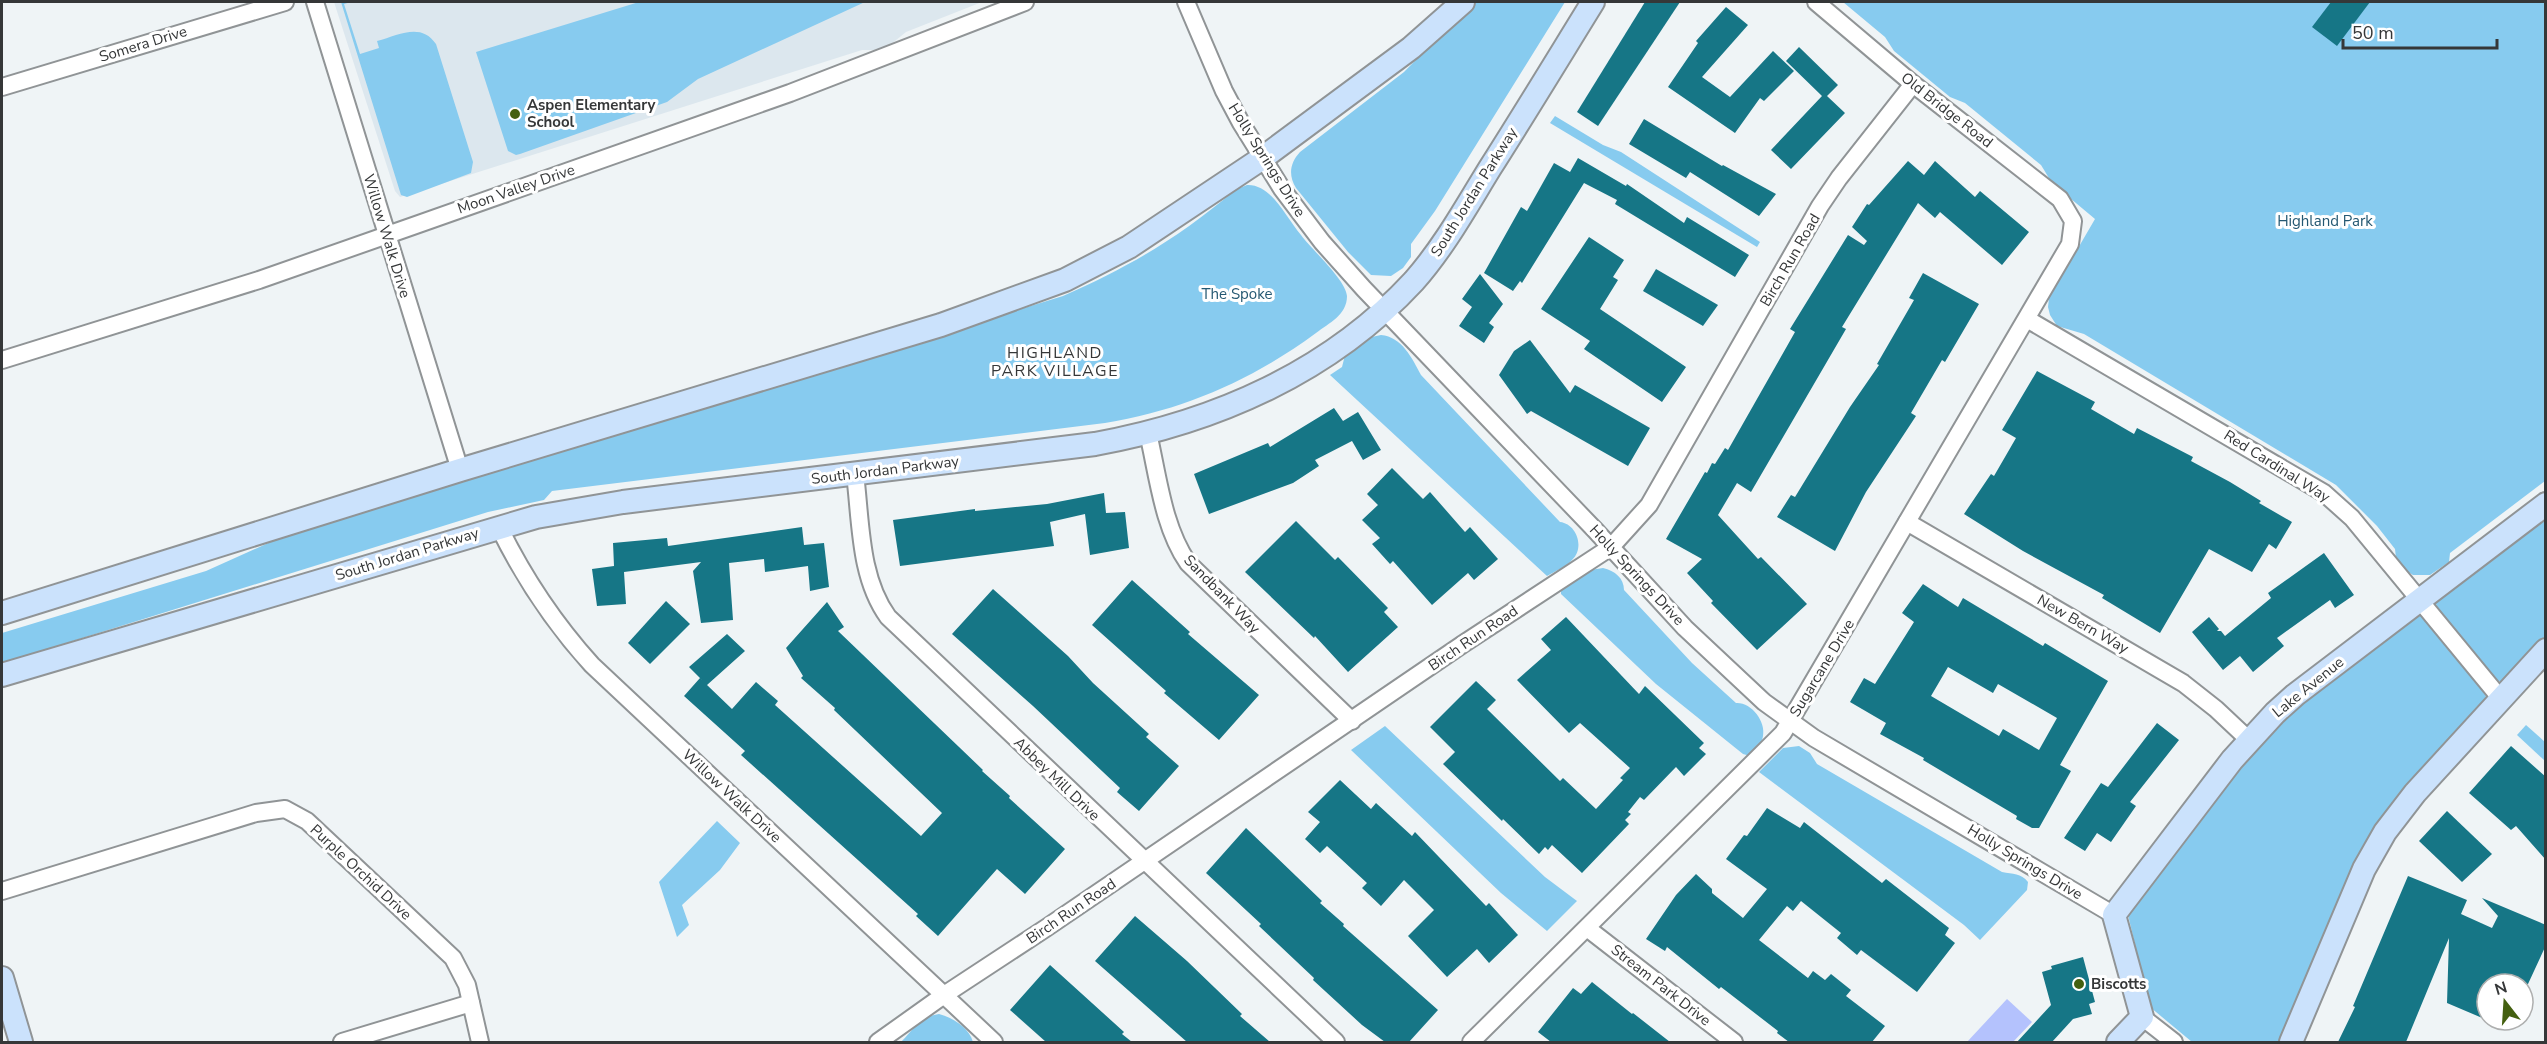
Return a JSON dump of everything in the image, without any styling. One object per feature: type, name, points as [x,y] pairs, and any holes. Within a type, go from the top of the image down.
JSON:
[{"type":"street","name":"Somera Drive","points":[[2,87],[285,2]]},
{"type":"street","name":"Willow Walk Drive","points":[[315,2],[460,470]]},
{"type":"street","name":"Moon Valley Drive","points":[[2,360],[259,280],[790,93],[1025,2]]},
{"type":"street","name":"Holly Springs Drive","points":[[1186,2],[1224,91],[1241,123],[1282,189],[1322,242],[1685,628],[1764,702],[1814,738],[2114,915]]},
{"type":"street","points":[[2,613],[460,470],[941,325],[1065,280],[1129,247],[1264,157],[1411,48],[1463,2]]},
{"type":"street","name":"South Jordan Parkway","points":[[2,675],[499,527],[595,506],[1095,444],[1148,433],[1205,416],[1276,385],[1328,354],[1384,310],[1414,280],[1444,242],[1593,2]]},
{"type":"street","name":"Old Bridge Road","points":[[1816,2],[1914,84],[2061,199],[2073,221]]},
{"type":"street","name":"Birch Run Road","points":[[878,1042],[1463,644],[1611,547],[1649,505],[1820,206],[1914,84]]},
{"type":"street","name":"Sugarcane Drive","points":[[1471,1042],[1783,733],[2070,244],[2073,221]]},
{"type":"street","name":"Red Cardinal Way","points":[[2027,319],[2324,493],[2352,518],[2501,699]]},
{"type":"street","name":"Sandbank Way","points":[[1148,433],[1169,521],[1176,542],[1188,563],[1352,721]]},
{"type":"street","name":"Abbey Mill Drive","points":[[855,474],[867,569],[873,594],[883,611],[906,636],[1336,1042]]},
{"type":"street","name":"Lake Avenue","points":[[2114,915],[2249,740],[2295,694],[2546,504]]},
{"type":"street","name":"New Bern Way","points":[[1907,522],[2175,677],[2249,740]]},
{"type":"street","name":"Willow Walk Drive","points":[[499,527],[534,591],[571,642],[592,665],[994,1042]]},
{"type":"street","points":[[2290,1042],[2374,850],[2404,805],[2546,650]]},
{"type":"street","name":"Purple Orchid Drive","points":[[2,891],[256,813],[285,809],[307,821],[453,958],[467,985],[480,1042]]},
{"type":"street","points":[[2114,915],[2142,1017],[2174,1042]]},
{"type":"street","name":"Stream Park Drive","points":[[1587,928],[1734,1042]]},
{"type":"street","points":[[2,978],[21,1042]]},
{"type":"street","points":[[342,1042],[471,1003]]},
{"type":"street","points":[[2118,1042],[2142,1017]]},
{"type":"shaded area","name":"Aspen Elementary School","points":[[334,2],[982,2],[906,32],[890,45],[875,50],[862,50],[400,197],[395,191]]},
{"type":"shaded area","points":[[2007,999],[2032,1022],[2013,1042],[1967,1042]]},
{"type":"green space","points":[[341,2],[351,2],[344,4],[360,54],[379,48],[377,41],[409,32],[424,33],[436,44],[473,162],[471,173],[407,197],[401,195]]},
{"type":"green space","points":[[639,2],[865,2],[698,79],[667,102],[520,154],[516,155],[508,151],[476,52]]},
{"type":"green space","points":[[1477,2],[1565,2],[1435,211],[1411,244],[1411,257],[1403,268],[1391,276],[1371,275],[1348,252],[1296,188],[1291,174],[1292,165],[1300,152],[1404,72],[1461,14]]},
{"type":"green space","name":"Highland Park","points":[[1843,2],[2545,2],[2545,481],[2450,553],[2449,562],[2430,575],[2413,575],[2405,570],[2396,558],[2395,549],[2377,526],[2336,485],[2084,334],[2057,326],[2050,315],[2049,298],[2095,219],[2052,183],[2041,165],[1965,103],[1950,97],[1894,51],[1885,37]]},
{"type":"green space","points":[[1555,116],[1603,145],[1621,152],[1760,242],[1757,247],[1550,123]]},
{"type":"green space","name":"The Spoke","points":[[1247,185],[1264,190],[1278,203],[1301,235],[1341,282],[1347,296],[1346,303],[1336,318],[1292,350],[1242,379],[1190,401],[1105,423],[552,491],[544,500],[488,512],[2,663],[2,633],[206,571],[286,535],[1063,296],[1110,274],[1153,250],[1215,207],[1235,190]]},
{"type":"green space","points":[[1381,335],[1401,344],[1421,375],[1560,522],[1571,527],[1575,532],[1578,549],[1576,555],[1564,567],[1547,576],[1330,375],[1342,367],[1345,355],[1367,338]]},
{"type":"green space","points":[[2545,514],[2545,639],[2508,680],[2498,681],[2437,607],[2435,601]]},
{"type":"green space","points":[[1603,568],[1618,576],[1624,590],[1692,663],[1736,703],[1752,709],[1760,719],[1763,736],[1760,744],[1750,756],[1743,754],[1656,684],[1561,594],[1561,589],[1590,570]]},
{"type":"green space","points":[[2416,615],[2421,616],[2485,694],[2487,700],[2395,803],[2282,1042],[2192,1042],[2150,1007],[2128,915],[2236,769],[2287,714]]},
{"type":"green space","points":[[2526,725],[2545,742],[2545,761],[2517,735]]},
{"type":"green space","points":[[1385,726],[1545,877],[1577,901],[1547,931],[1501,893],[1351,750]]},
{"type":"green space","points":[[1799,746],[1810,753],[1817,764],[2002,872],[2023,877],[2028,882],[2027,890],[1980,940],[1964,925],[1759,772],[1783,748]]},
{"type":"green space","points":[[717,821],[740,843],[720,870],[682,905],[689,925],[677,937],[659,882]]},
{"type":"green space","points":[[939,1014],[960,1024],[968,1032],[973,1042],[901,1042],[926,1018]]},
{"type":"building","points":[[1645,2],[1680,2],[1598,126],[1577,112]]},
{"type":"building","points":[[2331,2],[2370,2],[2337,46],[2312,27]]},
{"type":"building","points":[[1726,7],[1748,25],[1702,77],[1730,97],[1773,51],[1794,71],[1764,101],[1760,98],[1735,133],[1668,87],[1698,43],[1696,41]]},
{"type":"building","points":[[1799,47],[1838,85],[1827,96],[1845,113],[1791,169],[1771,150],[1822,96],[1786,61]]},
{"type":"building","points":[[1644,119],[1722,166],[1776,194],[1759,216],[1690,172],[1686,178],[1629,144]]},
{"type":"building","points":[[1578,158],[1626,186],[1627,184],[1684,223],[1687,217],[1749,255],[1735,277],[1615,204],[1617,200],[1584,183],[1522,283],[1520,281],[1513,291],[1484,273],[1521,207],[1527,211],[1554,163],[1570,172]]},
{"type":"building","points":[[1908,161],[1924,175],[1935,161],[1975,197],[1980,191],[2029,232],[2002,265],[1940,212],[1935,218],[1918,203],[1842,327],[1846,329],[1751,492],[1737,483],[1718,515],[1758,559],[1761,557],[1807,604],[1757,650],[1711,603],[1713,601],[1687,573],[1702,559],[1666,539],[1705,472],[1707,473],[1712,463],[1715,464],[1725,448],[1728,450],[1795,332],[1790,329],[1848,235],[1864,245],[1867,241],[1852,227],[1867,204],[1869,205]]},
{"type":"building","points":[[1589,237],[1624,260],[1613,277],[1618,280],[1600,309],[1686,367],[1662,402],[1584,349],[1590,341],[1541,309]]},
{"type":"building","points":[[1656,269],[1718,305],[1703,326],[1643,291]]},
{"type":"building","points":[[1923,273],[1979,304],[1945,362],[1942,360],[1911,413],[1916,416],[1866,492],[1835,551],[1777,517],[1791,495],[1795,497],[1850,407],[1879,365],[1877,364],[1914,300],[1909,298]]},
{"type":"building","points":[[1480,274],[1503,304],[1489,323],[1494,327],[1484,343],[1459,326],[1472,307],[1462,299]]},
{"type":"building","points":[[1530,340],[1570,393],[1575,385],[1650,428],[1628,466],[1531,411],[1527,414],[1499,375],[1514,351]]},
{"type":"building","points":[[2037,371],[2095,402],[2091,409],[2134,434],[2137,428],[2193,457],[2191,461],[2230,482],[2261,501],[2259,503],[2292,522],[2276,549],[2269,544],[2252,572],[2209,549],[2160,633],[2102,598],[2104,595],[2023,551],[1964,514],[1991,474],[1994,476],[2016,438],[2002,430]]},
{"type":"building","points":[[1334,408],[1343,421],[1358,412],[1381,450],[1363,460],[1352,441],[1315,460],[1319,466],[1293,483],[1209,514],[1194,474],[1268,443],[1270,447]]},
{"type":"building","points":[[1392,468],[1423,499],[1430,492],[1465,532],[1470,527],[1498,559],[1474,580],[1468,573],[1432,605],[1393,561],[1390,564],[1372,544],[1380,538],[1362,520],[1378,505],[1367,494]]},
{"type":"building","points":[[1104,493],[1106,513],[1125,512],[1129,548],[1090,555],[1085,514],[1050,522],[1054,546],[900,566],[893,520],[975,509],[975,511],[1047,504]]},
{"type":"building","points":[[1296,521],[1335,560],[1338,557],[1388,608],[1384,612],[1398,627],[1348,672],[1315,636],[1314,638],[1245,572]]},
{"type":"building","points":[[802,527],[804,545],[824,543],[829,587],[810,591],[808,566],[765,572],[764,559],[729,563],[733,620],[701,623],[693,571],[701,562],[624,572],[626,604],[597,606],[592,569],[614,566],[613,543],[667,538],[668,546]]},
{"type":"building","points":[[2324,553],[2354,595],[2335,608],[2330,600],[2277,638],[2284,646],[2253,672],[2240,656],[2223,670],[2192,632],[2209,617],[2219,629],[2217,631],[2221,631],[2225,636],[2271,598],[2268,593]]},
{"type":"building","points":[[1132,580],[1190,632],[1188,634],[1259,695],[1219,740],[1164,693],[1166,691],[1092,625]]},
{"type":"building","points":[[1923,584],[1958,607],[1963,598],[2043,646],[2045,643],[2108,681],[2060,765],[2071,771],[2039,828],[2032,828],[2016,819],[2017,816],[1923,760],[1924,758],[1880,734],[1886,723],[1850,702],[1864,678],[1875,684],[1914,622],[1902,613]],"holes":[[[1948,667],[1993,693],[1998,684],[2057,718],[2039,750],[2003,729],[1999,736],[1931,696]]]},
{"type":"building","points":[[993,589],[1068,656],[1093,683],[1149,734],[1146,737],[1179,766],[1139,811],[1117,792],[1120,788],[952,634]]},
{"type":"building","points":[[666,601],[690,624],[650,664],[628,643]]},
{"type":"building","points":[[827,602],[844,627],[838,631],[1010,796],[1009,798],[1065,849],[1025,894],[997,869],[938,936],[916,916],[918,914],[741,755],[745,751],[684,696],[700,678],[689,667],[727,634],[745,651],[707,685],[732,709],[756,682],[778,701],[775,705],[921,836],[942,813],[834,710],[835,708],[801,678],[803,676],[786,648]]},
{"type":"building","points":[[1566,617],[1639,694],[1645,686],[1704,743],[1699,748],[1706,754],[1684,776],[1676,767],[1644,800],[1640,797],[1628,812],[1631,814],[1625,820],[1629,824],[1582,873],[1552,845],[1548,850],[1545,847],[1539,854],[1503,819],[1502,821],[1443,764],[1455,752],[1430,727],[1476,681],[1496,700],[1487,709],[1560,781],[1563,778],[1596,809],[1623,780],[1620,778],[1630,768],[1580,723],[1569,733],[1517,680],[1551,650],[1541,639]]},
{"type":"building","points":[[2157,723],[2179,740],[2130,802],[2136,806],[2111,842],[2097,833],[2085,851],[2064,838],[2101,783],[2108,787]]},
{"type":"building","points":[[2511,746],[2546,777],[2546,860],[2516,826],[2511,830],[2469,793]]},
{"type":"building","points":[[1340,780],[1371,809],[1376,803],[1412,836],[1415,832],[1486,906],[1489,903],[1518,935],[1489,963],[1477,949],[1447,977],[1408,936],[1434,910],[1404,880],[1381,906],[1362,888],[1367,883],[1327,846],[1320,853],[1305,839],[1320,822],[1308,812]]},
{"type":"building","points":[[1767,808],[1800,828],[1804,822],[1882,883],[1886,879],[1949,928],[1945,935],[1955,943],[1917,992],[1861,950],[1857,955],[1837,938],[1841,933],[1801,901],[1793,911],[1787,906],[1759,940],[1808,978],[1813,971],[1825,980],[1831,974],[1851,990],[1846,996],[1885,1026],[1872,1042],[1789,1042],[1777,1033],[1778,1031],[1721,987],[1719,989],[1667,947],[1665,951],[1646,939],[1676,895],[1696,874],[1712,889],[1712,893],[1743,918],[1767,889],[1726,859],[1744,835],[1747,836]]},
{"type":"building","points":[[2447,811],[2492,854],[2462,882],[2419,841]]},
{"type":"building","points":[[1246,828],[1322,901],[1320,903],[1344,924],[1343,926],[1438,1010],[1409,1042],[1385,1042],[1362,1025],[1313,980],[1314,978],[1259,926],[1261,924],[1206,873]]},
{"type":"building","points":[[2408,876],[2467,900],[2461,914],[2492,928],[2498,916],[2482,898],[2546,925],[2546,945],[2534,972],[2475,972],[2475,1015],[2447,1003],[2449,938],[2406,1042],[2338,1042],[2355,1007],[2353,1006]]},
{"type":"building","points":[[1135,916],[1187,961],[1242,1014],[1240,1016],[1270,1042],[1187,1042],[1095,961]]},
{"type":"building","points":[[2083,957],[2095,1002],[2089,1004],[2092,1014],[2073,1019],[2052,1042],[2017,1042],[2051,1005],[2042,972],[2052,969],[2051,966]]},
{"type":"building","points":[[1050,965],[1124,1032],[1122,1034],[1132,1042],[1046,1042],[1010,1010]]},
{"type":"building","points":[[1592,982],[1670,1042],[1551,1042],[1538,1032],[1573,988],[1581,994]]},
{"type":"place","name":"Aspen Elementary School","points":[[515,114]]},
{"type":"place","name":"Biscotts","points":[[2079,984]]},
{"type":"district","name":"HIGHLAND PARK VILLAGE","points":[[1055,361]]}]
